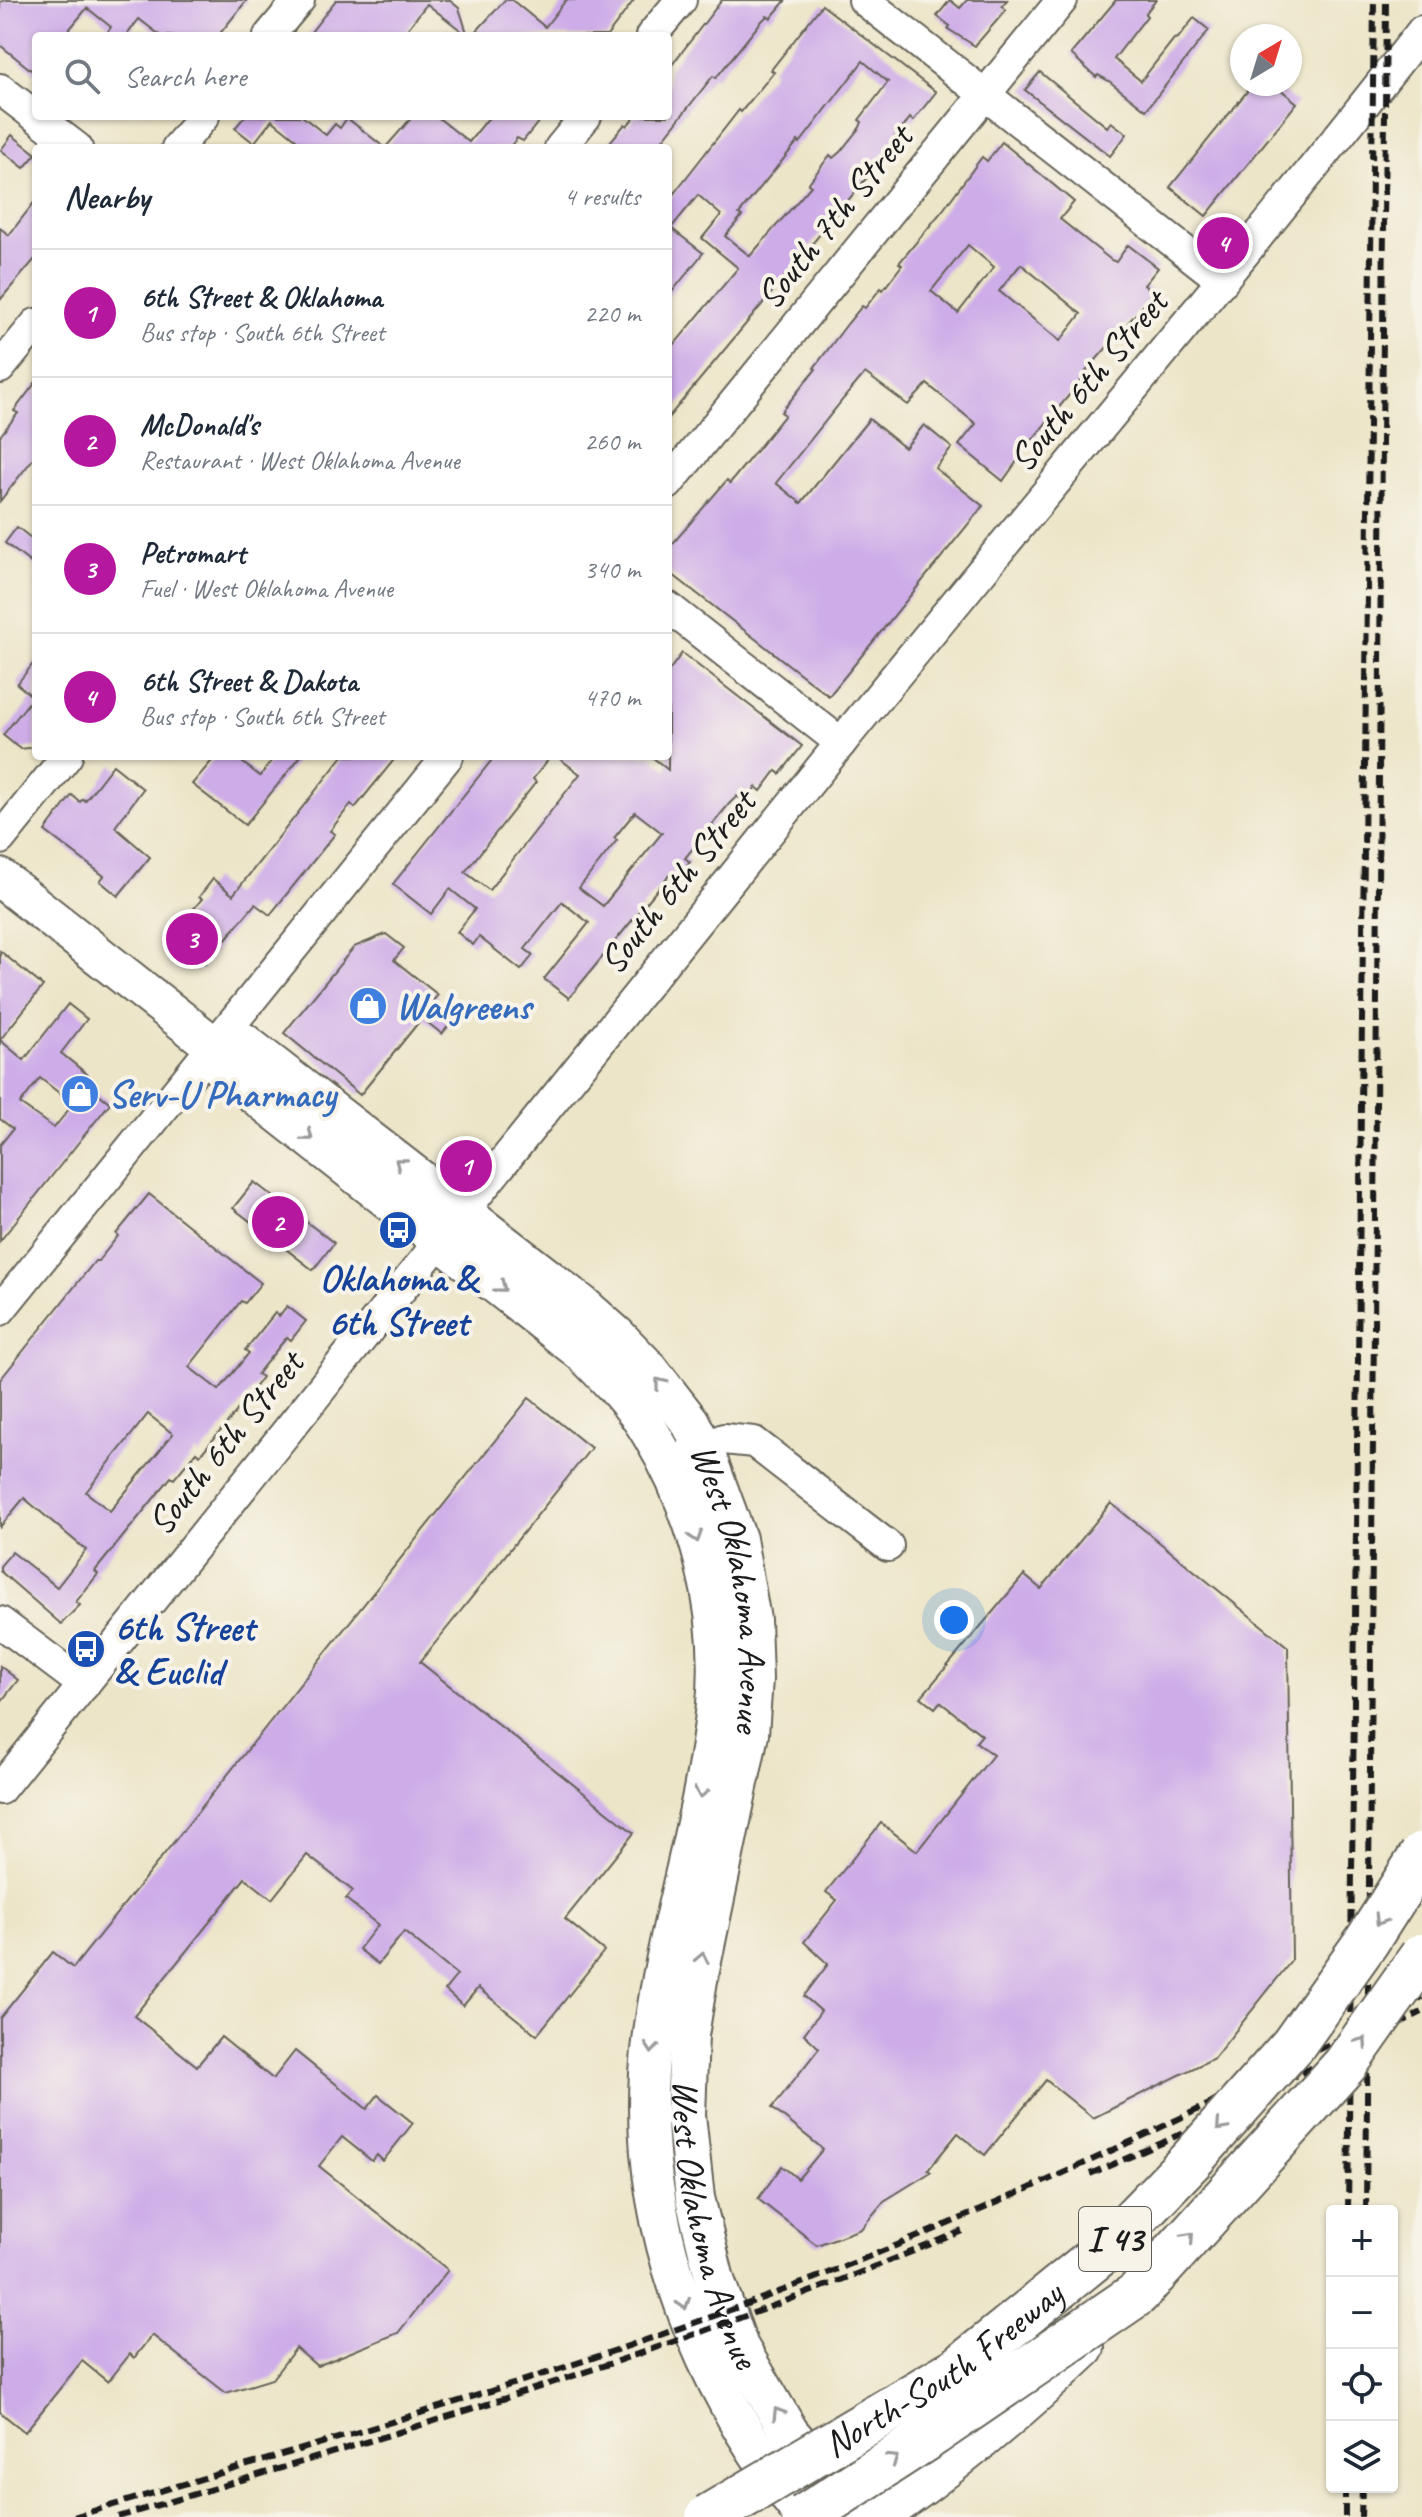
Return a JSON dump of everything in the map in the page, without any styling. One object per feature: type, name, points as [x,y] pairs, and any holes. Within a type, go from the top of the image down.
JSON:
[{"type":"highway","name":"North-South Freeway","points":[[708,2517],[958,2369],[1100,2254],[1192,2159],[1293,2045],[1367,1941],[1422,1855]]},
{"type":"highway","name":"North-South Freeway","points":[[805,2517],[1137,2294],[1345,2065],[1422,1956]]},
{"type":"highway","points":[[874,2517],[913,2491],[1036,2391],[1137,2294]]},
{"type":"main road","points":[[0,878],[214,1046]]},
{"type":"main road","name":"West Oklahoma Avenue","points":[[214,1046],[243,1042],[451,1225],[625,1397],[651,1433],[668,1464],[695,1534],[710,1588],[717,1646],[717,1701],[706,1770],[658,1990],[649,2075],[653,2166],[665,2235],[689,2320],[704,2356],[768,2470],[805,2517]]},
{"type":"main road","name":"West Oklahoma Avenue","points":[[451,1225],[617,1336],[670,1394],[703,1447],[737,1539],[751,1620],[753,1679],[749,1734],[689,2035],[686,2115],[695,2198],[715,2280],[739,2347],[789,2432],[862,2517]]},
{"type":"street","points":[[272,32],[299,0]]},
{"type":"street","points":[[654,32],[681,0]]},
{"type":"street","points":[[864,0],[1223,281]]},
{"type":"street","name":"South 7th Street","points":[[672,479],[1062,0]]},
{"type":"street","name":"South 6th Street","points":[[0,1789],[451,1225],[841,743],[1223,281],[1422,31]]},
{"type":"street","points":[[0,89],[32,114]]},
{"type":"street","points":[[40,120],[72,144]]},
{"type":"street","points":[[180,144],[201,120]]},
{"type":"street","points":[[563,144],[583,120]]},
{"type":"street","points":[[0,368],[32,329]]},
{"type":"street","points":[[672,610],[841,743]]},
{"type":"street","points":[[0,839],[64,760]]},
{"type":"street","points":[[0,1310],[445,760]]},
{"type":"street","points":[[668,1464],[724,1439],[754,1442],[888,1546]]},
{"type":"street","points":[[0,1622],[84,1685]]},
{"type":"building","points":[[247,0],[221,32],[156,32],[139,19],[129,32],[108,32],[111,27],[87,8],[67,32],[32,32],[32,71],[0,45],[0,2]]},
{"type":"building","points":[[336,0],[449,0],[459,8],[467,32],[427,4],[405,32],[311,32]]},
{"type":"building","points":[[505,0],[512,0],[545,27],[566,0],[634,0],[610,32],[476,32]]},
{"type":"building","points":[[722,0],[786,0],[771,18],[767,16],[761,22],[716,78],[713,76],[659,144],[608,144],[632,120],[672,120],[672,65]]},
{"type":"building","points":[[950,0],[960,8],[967,0],[1007,0],[1002,6],[1006,10],[975,46],[948,29],[950,26],[937,16]]},
{"type":"building","points":[[1116,0],[1156,0],[1114,59],[1141,81],[1194,18],[1209,30],[1146,110],[1109,81],[1098,75],[1096,77],[1071,54]]},
{"type":"building","points":[[822,5],[936,92],[913,121],[910,118],[869,175],[672,413],[672,347],[738,268],[702,238],[721,215],[698,195],[672,227],[672,196],[739,110],[741,112],[774,72],[771,70]],"holes":[[[863,61],[888,82],[859,120],[862,122],[860,127],[840,152],[833,158],[830,155],[808,184],[811,186],[750,256],[725,236],[742,216],[739,214],[798,141],[800,143]]]},
{"type":"building","points":[[1040,72],[1107,127],[1111,122],[1127,134],[1110,156],[1025,90]]},
{"type":"building","points":[[1243,96],[1289,96],[1297,103],[1206,216],[1170,187]]},
{"type":"building","points":[[242,120],[272,120],[254,143],[235,128]]},
{"type":"building","points":[[272,120],[307,120],[326,135],[335,124],[340,128],[346,120],[350,120],[380,144],[302,144]]},
{"type":"building","points":[[410,120],[441,120],[469,142],[487,120],[540,120],[523,141],[517,138],[512,144],[388,144]]},
{"type":"building","points":[[12,135],[32,151],[32,159],[24,168],[1,150]]},
{"type":"building","points":[[1002,142],[1074,202],[1060,219],[1111,260],[1116,262],[1128,245],[1158,268],[1144,285],[1154,293],[1083,375],[1003,481],[959,445],[976,424],[927,384],[908,405],[865,373],[844,398],[776,483],[801,503],[869,419],[905,448],[924,425],[952,448],[935,468],[983,506],[829,696],[672,574],[672,544],[727,480],[730,483],[785,415],[781,412],[848,323],[881,288],[883,290],[902,265],[899,263],[982,157],[987,161]],"holes":[[[968,245],[994,267],[958,313],[931,291]],[[1021,264],[1081,314],[1060,341],[999,291]]]},
{"type":"building","points":[[32,205],[32,263],[0,300],[0,228],[9,235]]},
{"type":"building","points":[[672,229],[703,253],[672,292]]},
{"type":"building","points":[[32,387],[32,460],[0,501],[0,436],[18,413],[14,411]]},
{"type":"building","points":[[17,527],[32,539],[32,564],[5,543]]},
{"type":"building","points":[[682,653],[802,746],[780,774],[776,771],[761,791],[756,787],[744,802],[737,796],[729,804],[685,858],[690,862],[675,880],[669,875],[569,998],[544,979],[589,923],[562,902],[525,949],[533,955],[521,970],[479,937],[473,945],[457,932],[475,909],[450,889],[431,914],[393,884],[492,760],[548,760],[533,779],[536,782],[465,872],[489,890],[580,774],[561,760],[656,760],[668,770],[668,760],[672,760],[672,667]],"holes":[[[635,812],[662,833],[603,906],[579,888]]]},
{"type":"building","points":[[32,665],[32,696],[17,684]]},
{"type":"building","points":[[32,698],[32,748],[20,749],[3,735]]},
{"type":"building","points":[[213,760],[239,760],[260,776],[272,760],[298,760],[245,825],[192,784]]},
{"type":"building","points":[[340,760],[394,760],[355,808],[351,804],[330,831],[335,834],[270,915],[255,904],[205,964],[170,937],[202,899],[199,897],[213,879],[233,895]]},
{"type":"building","points":[[113,765],[143,789],[115,827],[150,857],[118,896],[100,881],[104,876],[45,831],[72,795],[80,802],[85,801]]},
{"type":"building","name":"Walgreens","points":[[386,934],[404,948],[394,960],[438,995],[430,1004],[452,1021],[442,1034],[422,1018],[360,1095],[284,1033],[354,947]]},
{"type":"building","points":[[0,951],[43,986],[0,1040]]},
{"type":"building","points":[[68,1004],[87,1019],[61,1053],[88,1075],[87,1084],[110,1103],[0,1241],[0,1145],[13,1129],[0,1119],[0,1040],[24,1060]],"holes":[[[40,1078],[73,1104],[54,1128],[20,1104]]]},
{"type":"building","points":[[254,1182],[334,1243],[313,1270],[233,1208]]},
{"type":"building","points":[[149,1194],[261,1283],[245,1303],[241,1301],[189,1367],[219,1390],[249,1353],[245,1350],[275,1313],[279,1316],[287,1306],[306,1321],[291,1340],[287,1337],[257,1374],[262,1377],[200,1455],[196,1452],[174,1479],[171,1477],[95,1571],[98,1574],[76,1602],[80,1605],[61,1624],[0,1571],[0,1566],[12,1552],[57,1587],[86,1550],[24,1498],[0,1527],[0,1380],[118,1236],[116,1234]],"holes":[[[148,1414],[173,1434],[110,1511],[86,1492]]]},
{"type":"building","points":[[529,1398],[591,1448],[420,1662],[634,1833],[565,1919],[604,1951],[537,2035],[478,1988],[463,2006],[445,1990],[457,1975],[404,1932],[378,1964],[359,1949],[378,1925],[346,1899],[353,1891],[307,1855],[272,1899],[245,1878],[134,2016],[197,2066],[221,2037],[273,2079],[295,2051],[367,2109],[378,2095],[413,2123],[383,2161],[377,2155],[372,2161],[342,2137],[319,2166],[448,2270],[398,2333],[317,2366],[296,2348],[272,2379],[226,2393],[152,2335],[134,2358],[130,2354],[108,2382],[82,2361],[25,2432],[0,2412],[0,2018],[53,1952],[73,1968]]},
{"type":"building","points":[[1111,1503],[1288,1647],[1292,1960],[1214,2058],[1093,2118],[1046,2080],[985,2155],[958,2133],[928,2170],[931,2172],[884,2201],[861,2229],[817,2245],[758,2199],[782,2166],[798,2179],[823,2149],[772,2108],[819,2048],[804,2034],[821,2011],[804,1996],[828,1964],[804,1942],[837,1900],[826,1892],[881,1823],[917,1851],[993,1755],[976,1742],[982,1735],[940,1702],[935,1708],[921,1697],[1024,1575],[1041,1589]]},
{"type":"building","points":[[0,1666],[18,1680],[0,1703]]},
{"type":"railway","points":[[1348,2205],[1374,0]]},
{"type":"railway","points":[[1366,2205],[1386,0]]},
{"type":"railway","points":[[73,2517],[504,2387],[760,2299],[968,2215],[1104,2154],[1422,1997]]},
{"type":"railway","points":[[1090,2174],[1162,2143],[1422,2012]]},
{"type":"railway","points":[[118,2517],[544,2386],[754,2313],[962,2231]]},
{"type":"railway","points":[[1345,2493],[1345,2517]]},
{"type":"railway","points":[[1361,2517],[1362,2493]]},
{"type":"place","name":"6th Street & Dakota","points":[[1223,243]]},
{"type":"place","name":"Petromart","points":[[192,939]]},
{"type":"place","name":"Walgreens","points":[[368,1006]]},
{"type":"place","name":"Serv-U Pharmacy","points":[[80,1094]]},
{"type":"place","name":"6th Street & Oklahoma","points":[[466,1166]]},
{"type":"place","name":"McDonald's","points":[[278,1222]]},
{"type":"place","name":"Oklahoma & 6th Street","points":[[398,1230]]},
{"type":"place","name":"6th Street & Euclid","points":[[86,1649]]}]
